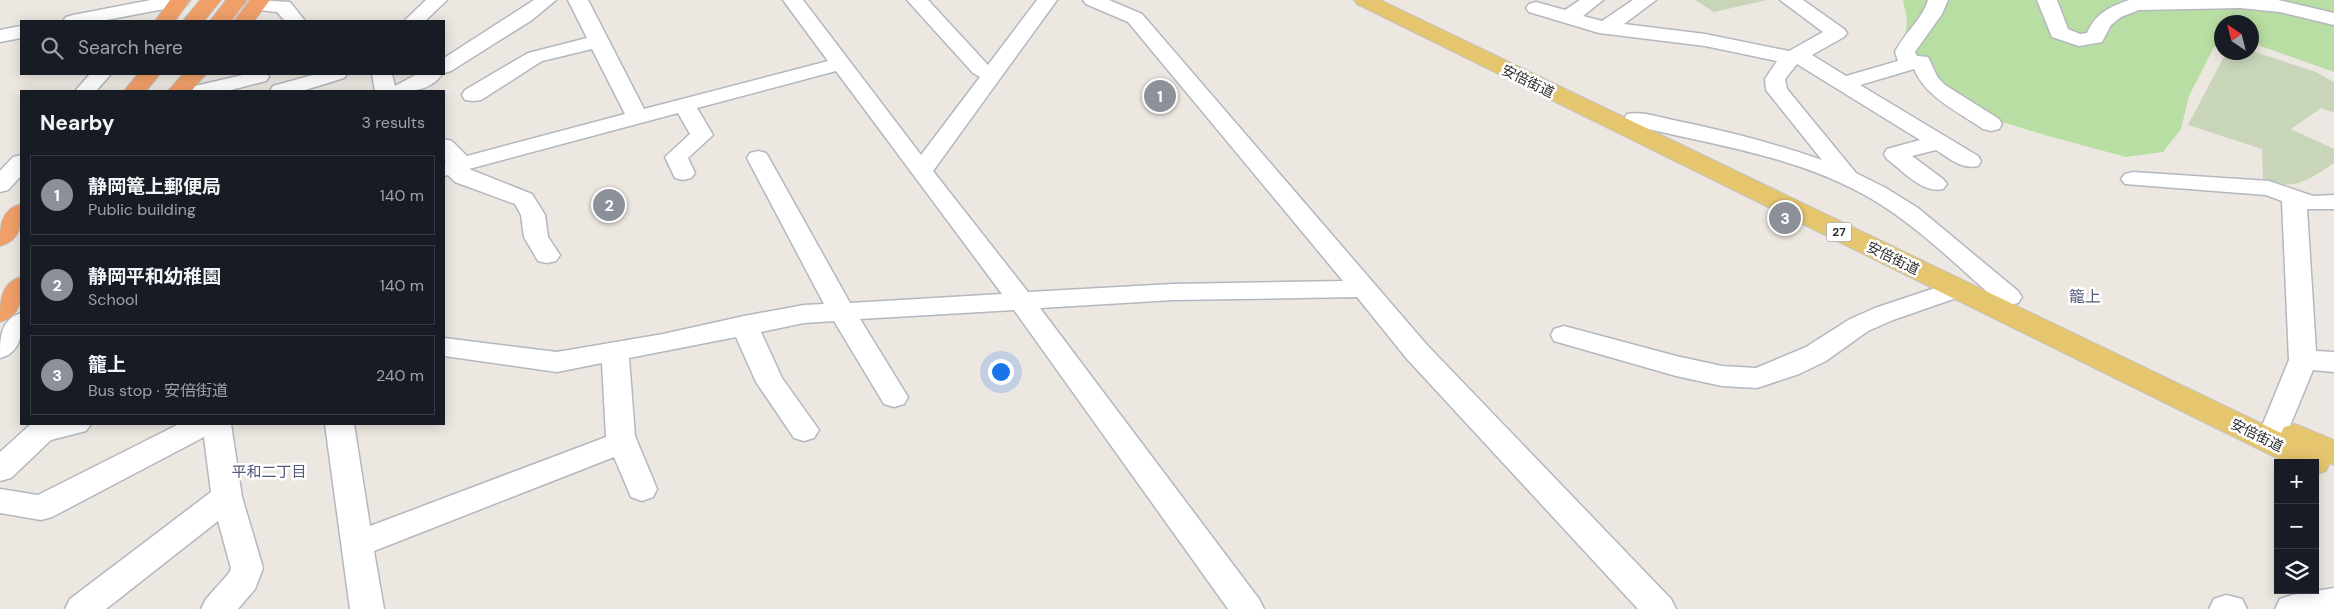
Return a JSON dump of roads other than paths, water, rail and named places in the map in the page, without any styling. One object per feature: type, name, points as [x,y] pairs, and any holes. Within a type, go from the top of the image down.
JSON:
[{"type":"highway","points":[[166,20],[180,0]]},
{"type":"highway","points":[[194,20],[211,0]]},
{"type":"highway","points":[[222,20],[251,2]]},
{"type":"highway","points":[[244,20],[251,2]]},
{"type":"highway","points":[[116,90],[127,75]]},
{"type":"highway","points":[[136,90],[149,75]]},
{"type":"highway","points":[[164,90],[176,75]]},
{"type":"highway","points":[[180,90],[194,75]]},
{"type":"highway","points":[[0,238],[20,213]]},
{"type":"highway","points":[[0,254],[20,229]]},
{"type":"highway","points":[[0,293],[20,268]]},
{"type":"highway","points":[[0,313],[20,287]]},
{"type":"main road","name":"安倍街道","points":[[1364,0],[2307,459]]},
{"type":"main road","name":"安倍街道","points":[[1388,0],[2334,453]]},
{"type":"main road","name":"安倍街道","points":[[2319,465],[2334,472]]},
{"type":"street","points":[[75,20],[100,8],[180,0]]},
{"type":"street","points":[[415,20],[437,0]]},
{"type":"street","points":[[445,65],[525,16],[546,0]]},
{"type":"street","points":[[578,0],[637,116]]},
{"type":"street","points":[[794,0],[839,64],[1021,301],[1246,609]]},
{"type":"street","points":[[917,0],[980,69],[992,74]]},
{"type":"street","points":[[921,171],[1047,0]]},
{"type":"street","points":[[1093,0],[1135,18],[1417,352],[1659,609]]},
{"type":"street","points":[[1568,17],[1593,0]]},
{"type":"street","points":[[1606,28],[1646,0]]},
{"type":"street","points":[[1790,0],[1837,34],[1795,56],[1781,69],[1775,79],[1778,90],[1847,177]]},
{"type":"street","points":[[1910,64],[1905,52],[1909,41],[1930,17],[1938,0]]},
{"type":"street","points":[[2047,0],[2059,32],[2079,40],[2095,38],[2102,22],[2114,13],[2136,4],[2240,2],[2280,6],[2334,19]]},
{"type":"street","points":[[251,2],[283,6],[295,20]]},
{"type":"street","points":[[1536,8],[1606,28],[1705,40],[1795,56],[1843,83],[1970,162]]},
{"type":"street","points":[[0,36],[20,32]]},
{"type":"street","points":[[473,95],[535,57],[599,41]]},
{"type":"street","points":[[1843,83],[1921,61],[1929,80],[1938,89],[1991,124]]},
{"type":"street","points":[[547,255],[536,237],[533,215],[524,199],[463,177],[451,161],[839,64]]},
{"type":"street","points":[[87,90],[100,75]]},
{"type":"street","points":[[203,90],[212,75]]},
{"type":"street","points":[[284,90],[334,75]]},
{"type":"street","points":[[382,75],[385,90]]},
{"type":"street","points":[[403,90],[430,75]]},
{"type":"street","points":[[208,90],[257,81]]},
{"type":"street","points":[[683,104],[702,134],[676,157],[683,173]]},
{"type":"street","points":[[1635,119],[1685,128],[1820,165],[1847,177],[1894,203],[2009,297]]},
{"type":"street","points":[[1935,184],[1895,154],[1938,142]]},
{"type":"street","points":[[758,158],[841,311],[894,397]]},
{"type":"street","points":[[0,159],[20,161]]},
{"type":"street","points":[[0,185],[20,162]]},
{"type":"street","points":[[2133,179],[2269,188],[2311,203],[2329,206]]},
{"type":"street","points":[[2277,426],[2303,360],[2294,196]]},
{"type":"street","points":[[1564,336],[1616,352],[1676,366],[1722,376],[1756,378],[1789,367],[1816,354],[1859,326],[1884,314],[1956,289]]},
{"type":"street","points":[[445,347],[548,362],[568,361],[804,314],[1173,292],[1364,290]]},
{"type":"street","points":[[0,349],[20,323]]},
{"type":"street","points":[[744,325],[770,382],[804,430]]},
{"type":"street","points":[[616,352],[620,436],[642,489]]},
{"type":"street","points":[[2303,360],[2334,362]]},
{"type":"street","points":[[0,470],[42,431],[71,425]]},
{"type":"street","points":[[0,501],[41,508],[201,425]]},
{"type":"street","points":[[216,425],[223,463],[226,497],[247,568],[243,580],[218,609]]},
{"type":"street","points":[[339,425],[367,609]]},
{"type":"street","points":[[357,544],[623,442]]},
{"type":"street","points":[[82,609],[226,497]]},
{"type":"street","points":[[2292,609],[2334,602]]},
{"type":"place","name":"静岡篭上郵便局","points":[[1160,96]]},
{"type":"place","name":"静岡平和幼稚園","points":[[609,205]]},
{"type":"place","name":"籠上","points":[[1785,218]]},
{"type":"district","name":"籠上","points":[[2085,296]]},
{"type":"district","name":"平和二丁目","points":[[269,472]]}]
